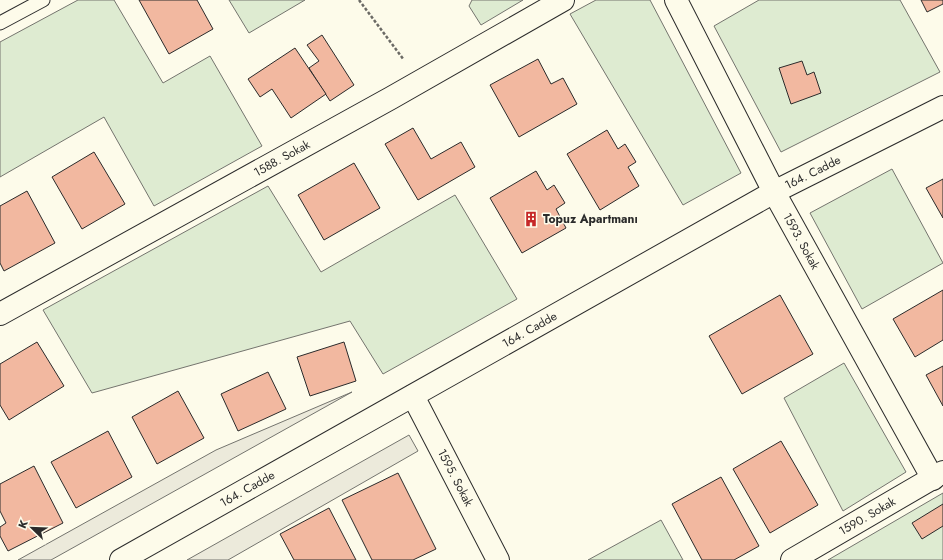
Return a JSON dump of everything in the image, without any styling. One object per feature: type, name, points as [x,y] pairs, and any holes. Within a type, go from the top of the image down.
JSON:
[{"type":"street","name":"1588. Sokak","points":[[0,314],[425,79],[562,0]]},
{"type":"street","name":"1593. Sokak","points":[[676,0],[774,192],[938,476]]},
{"type":"street","name":"164. Cadde","points":[[121,560],[774,192],[943,107]]},
{"type":"street","name":"1595. Sokak","points":[[413,396],[498,560]]},
{"type":"street","name":"1590. Sokak","points":[[792,560],[938,476]]},
{"type":"lane","points":[[0,22],[43,0]]},
{"type":"path","points":[[359,0],[393,46],[425,79]]},
{"type":"green space","points":[[78,0],[114,0],[163,83],[210,56],[262,146],[154,206],[104,117],[0,177],[0,42]]},
{"type":"green space","points":[[229,0],[305,0],[249,33]]},
{"type":"green space","points":[[472,0],[523,0],[481,25],[469,6]]},
{"type":"green space","points":[[596,0],[650,0],[741,173],[683,205],[570,14]]},
{"type":"green space","points":[[759,0],[900,0],[940,72],[781,152],[714,26]]},
{"type":"green space","points":[[892,169],[943,263],[862,309],[810,213]]},
{"type":"green space","points":[[268,186],[321,272],[455,195],[517,299],[383,374],[350,321],[92,393],[43,310]]},
{"type":"green space","points":[[844,363],[906,472],[843,511],[784,398]]},
{"type":"green space","points":[[943,493],[943,560],[828,560]]},
{"type":"green space","points":[[661,520],[683,560],[588,560]]},
{"type":"shaded area","points":[[352,392],[51,560],[18,560],[216,450]]},
{"type":"shaded area","points":[[409,435],[418,451],[228,560],[187,560]]},
{"type":"building","points":[[139,0],[197,0],[213,29],[169,54]]},
{"type":"building","points":[[921,0],[943,0],[943,4],[927,12]]},
{"type":"building","points":[[322,35],[354,85],[330,101],[309,68],[319,61],[307,45]]},
{"type":"building","points":[[295,48],[326,94],[291,118],[272,89],[260,97],[248,79]]},
{"type":"building","points":[[538,59],[551,84],[563,78],[577,104],[519,137],[490,85]]},
{"type":"building","points":[[802,61],[807,75],[814,72],[821,93],[791,104],[779,68]]},
{"type":"building","points":[[413,128],[431,159],[461,142],[475,167],[418,200],[385,144]]},
{"type":"building","points":[[607,130],[618,149],[625,144],[636,162],[628,167],[639,186],[600,210],[567,154]]},
{"type":"building","points":[[94,152],[125,204],[82,229],[52,177]]},
{"type":"building","points":[[354,163],[380,208],[324,240],[298,195]]},
{"type":"building","name":"Topuz Apartmanı","points":[[536,171],[547,190],[554,185],[565,203],[556,209],[566,228],[522,253],[490,198]]},
{"type":"building","points":[[943,179],[943,218],[926,188]]},
{"type":"building","points":[[27,191],[55,243],[4,271],[0,263],[0,206]]},
{"type":"building","points":[[943,290],[943,340],[915,357],[893,319]]},
{"type":"building","points":[[780,295],[813,354],[742,394],[709,336]]},
{"type":"building","points":[[37,342],[64,386],[9,420],[0,405],[0,364]]},
{"type":"building","points":[[344,342],[356,381],[310,396],[297,357]]},
{"type":"building","points":[[943,366],[943,406],[926,375]]},
{"type":"building","points":[[268,372],[286,409],[238,431],[221,394]]},
{"type":"building","points":[[178,391],[204,438],[157,464],[132,417]]},
{"type":"building","points":[[108,431],[132,477],[76,508],[51,462]]},
{"type":"building","points":[[781,441],[818,505],[770,533],[733,469]]},
{"type":"building","points":[[34,466],[63,523],[8,551],[0,536],[0,527],[6,523],[0,511],[0,484]]},
{"type":"building","points":[[398,473],[436,549],[413,560],[372,560],[342,500]]},
{"type":"building","points":[[721,477],[759,546],[734,560],[702,560],[672,504]]},
{"type":"building","points":[[943,504],[943,526],[922,539],[912,523]]},
{"type":"building","points":[[329,508],[356,560],[294,560],[280,534]]},
{"type":"place","name":"Topuz Apartmanı","points":[[531,219]]}]
